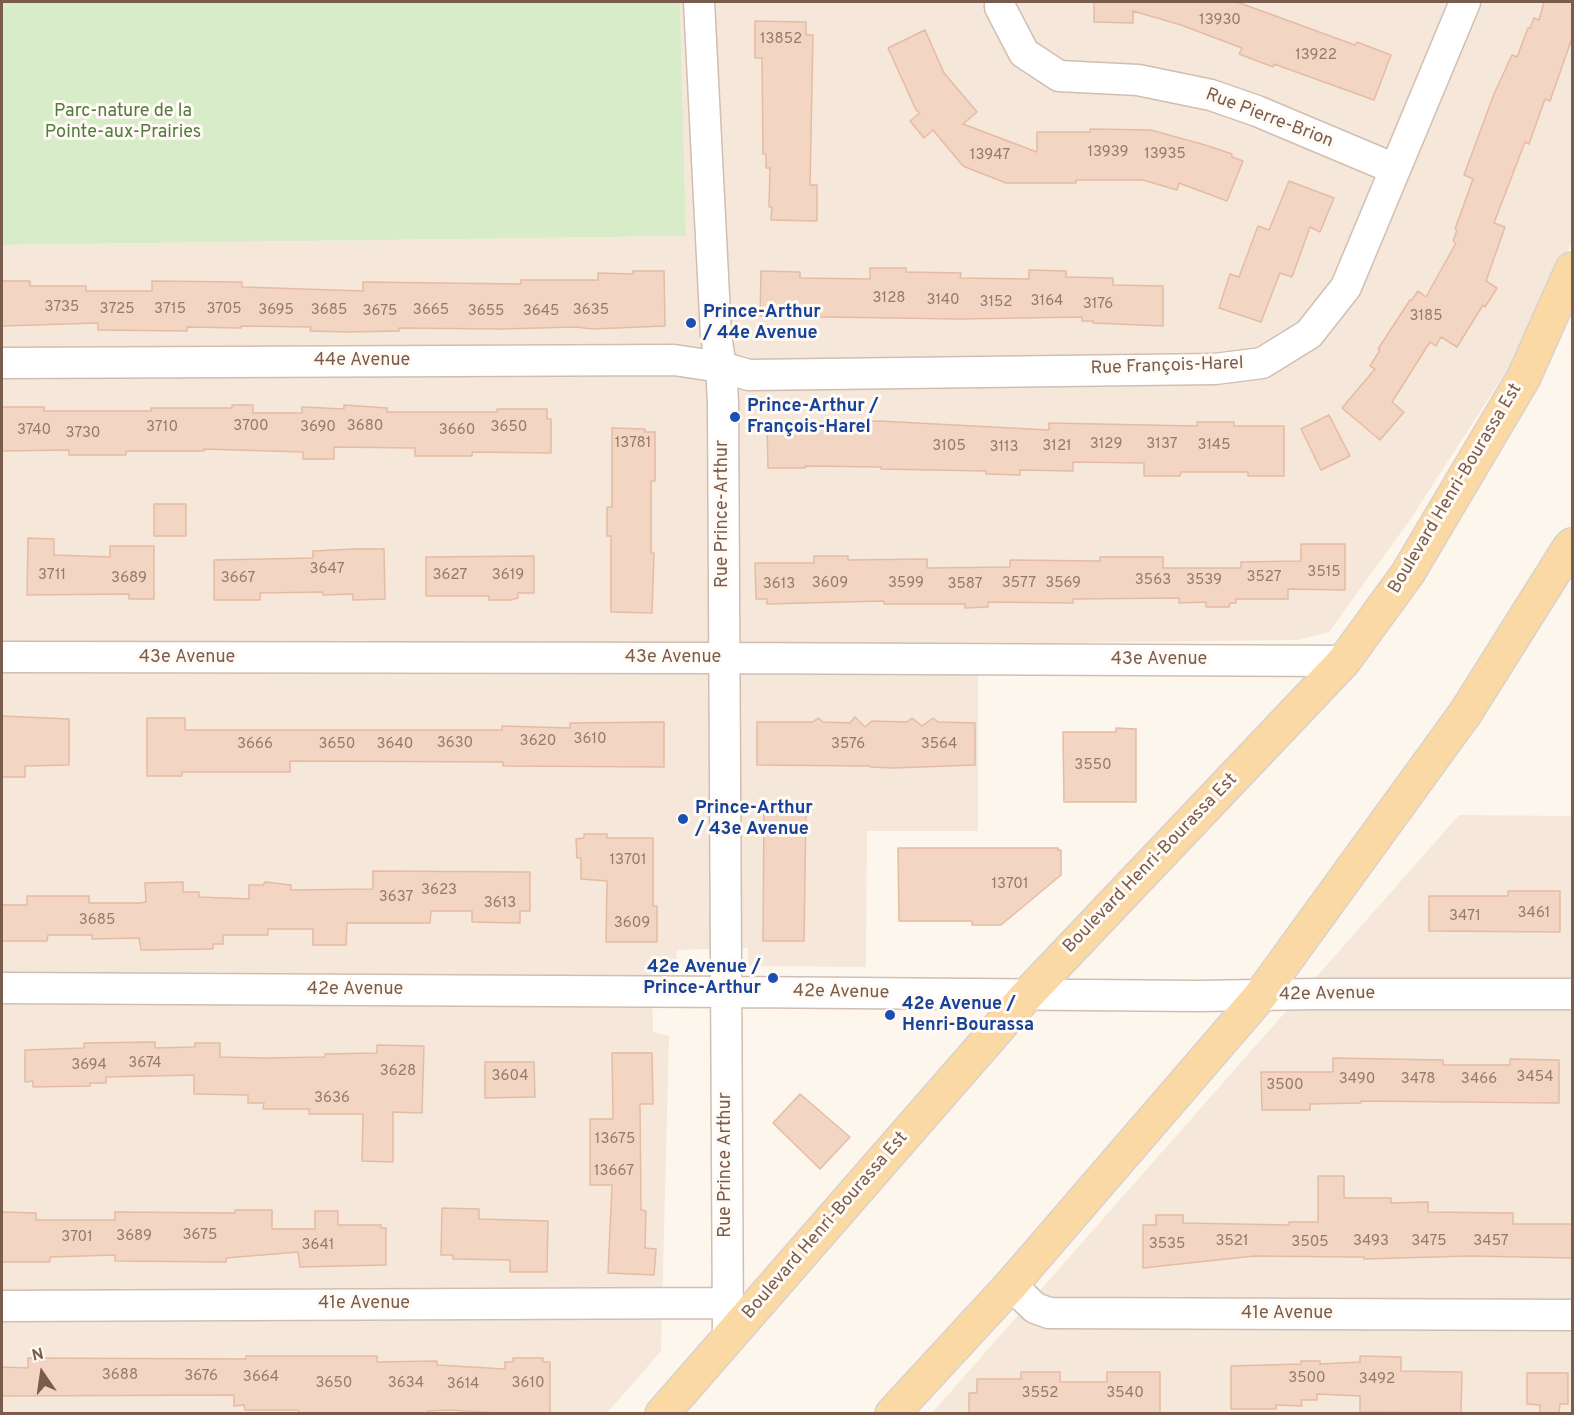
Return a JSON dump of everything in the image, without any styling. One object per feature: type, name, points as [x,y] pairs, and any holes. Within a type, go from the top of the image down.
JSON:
[{"type":"main road","name":"Boulevard Henri-Bourassa Est","points":[[662,1413],[1027,995],[1344,661],[1408,573],[1518,387],[1572,269]]},
{"type":"main road","points":[[892,1413],[1011,1285],[1260,996],[1466,712],[1572,545]]},
{"type":"street","name":"Rue Prince-Arthur","points":[[699,2],[716,335],[721,367],[726,992]]},
{"type":"street","name":"Rue Pierre-Brion","points":[[1000,2],[1000,7],[1024,52],[1059,76],[1138,80],[1211,95],[1257,111],[1395,170]]},
{"type":"street","name":"Rue François-Harel","points":[[721,367],[749,375],[1215,369],[1262,363],[1309,334],[1346,288],[1465,2]]},
{"type":"street","name":"44e Avenue","points":[[2,363],[674,360],[721,367]]},
{"type":"street","name":"43e Avenue","points":[[2,657],[1344,661]]},
{"type":"street","name":"42e Avenue","points":[[2,988],[1260,996],[1572,994]]},
{"type":"street","name":"Rue Prince Arthur","points":[[726,992],[728,1339]]},
{"type":"street","name":"41e Avenue","points":[[1011,1285],[1035,1308],[1048,1313],[1572,1315]]},
{"type":"street","name":"41e Avenue","points":[[2,1306],[726,1303]]},
{"type":"shaded area","points":[[680,2],[1572,2],[1572,242],[1520,350],[1410,520],[1329,632],[1298,640],[978,644],[978,831],[867,831],[866,967],[748,966],[748,948],[677,950],[676,966],[652,968],[653,1032],[669,1036],[661,1351],[607,1413],[2,1413],[2,245],[686,236]]},
{"type":"shaded area","points":[[1459,815],[1572,816],[1572,1413],[931,1414]]},
{"type":"green space","name":"Parc-nature de la Pointe-aux-Prairies","points":[[2,2],[680,2],[686,236],[2,245]]},
{"type":"building","points":[[1094,2],[1237,2],[1355,45],[1357,42],[1391,55],[1374,100],[1274,64],[1273,67],[1239,54],[1242,48],[1181,25],[1133,11],[1133,23],[1094,22]]},
{"type":"building","points":[[1544,2],[1572,2],[1572,38],[1550,101],[1545,99],[1529,144],[1525,142],[1494,223],[1505,227],[1486,281],[1497,288],[1485,307],[1483,305],[1457,347],[1441,337],[1436,346],[1430,342],[1392,402],[1404,412],[1380,440],[1342,408],[1375,369],[1370,366],[1380,350],[1378,349],[1410,300],[1418,291],[1426,297],[1456,243],[1453,241],[1457,230],[1455,229],[1473,179],[1464,175],[1494,94],[1512,55],[1517,57],[1528,28],[1534,18],[1539,20]]},
{"type":"building","points":[[755,21],[806,22],[806,35],[813,35],[810,185],[817,185],[817,221],[771,220],[770,168],[766,168],[766,154],[763,154],[762,58],[755,58]]},
{"type":"building","points":[[925,30],[944,73],[977,112],[963,124],[1037,152],[1037,132],[1090,132],[1090,129],[1151,130],[1205,145],[1232,154],[1232,157],[1243,161],[1227,201],[1179,183],[1177,190],[1143,180],[1006,183],[963,166],[933,130],[924,138],[910,121],[920,113],[916,110],[888,48]]},
{"type":"building","points":[[1289,181],[1334,198],[1320,232],[1310,227],[1292,277],[1280,273],[1261,322],[1219,308],[1230,274],[1239,277],[1258,226],[1269,230]]},
{"type":"building","points":[[870,268],[906,268],[906,272],[961,273],[960,278],[1029,279],[1029,270],[1066,271],[1066,277],[1113,278],[1113,285],[1163,286],[1163,326],[1093,323],[1093,321],[1082,321],[1082,317],[960,319],[760,316],[761,271],[800,272],[800,278],[870,279]]},
{"type":"building","points":[[633,271],[664,271],[665,326],[592,329],[576,327],[399,328],[399,331],[347,332],[310,331],[311,327],[241,326],[241,328],[187,327],[187,331],[98,330],[98,323],[2,326],[2,281],[30,281],[30,286],[86,286],[86,291],[152,291],[152,281],[242,282],[242,287],[363,291],[363,282],[521,284],[521,280],[598,280],[598,273],[633,274]]},
{"type":"building","points":[[232,405],[253,405],[253,413],[302,413],[302,407],[344,409],[344,405],[387,408],[387,412],[497,412],[497,409],[547,409],[547,419],[551,419],[551,453],[472,452],[472,456],[415,456],[415,448],[334,447],[334,459],[303,459],[303,452],[204,449],[204,451],[126,451],[126,455],[69,455],[69,450],[2,451],[2,407],[44,407],[44,411],[151,411],[151,408],[232,408]]},
{"type":"building","points":[[1329,415],[1350,456],[1321,470],[1301,429]]},
{"type":"building","points":[[879,421],[1049,430],[1049,423],[1197,426],[1197,422],[1234,422],[1234,426],[1284,426],[1284,476],[1248,476],[1248,472],[1181,472],[1180,476],[1144,476],[1144,463],[1073,462],[1073,471],[1020,470],[1020,475],[986,474],[986,471],[881,469],[881,467],[768,468],[767,425]]},
{"type":"building","points":[[612,428],[645,429],[645,432],[655,432],[655,481],[651,481],[651,553],[654,553],[652,613],[611,612],[611,536],[607,536],[607,507],[612,507]]},
{"type":"building","points":[[154,504],[186,504],[186,536],[154,536]]},
{"type":"building","points":[[28,538],[54,539],[54,555],[110,557],[110,546],[154,546],[154,599],[129,599],[129,594],[27,595]]},
{"type":"building","points":[[1301,544],[1345,544],[1345,590],[1288,589],[1288,599],[1236,599],[1236,603],[1230,603],[1229,607],[1206,607],[1206,602],[1179,603],[1179,598],[1073,599],[1073,603],[988,602],[988,607],[965,608],[965,604],[884,604],[884,601],[767,604],[767,599],[756,599],[755,563],[814,563],[814,556],[848,556],[848,560],[927,559],[927,568],[1010,567],[1010,560],[1100,561],[1100,557],[1163,557],[1163,568],[1241,568],[1241,562],[1301,561]]},
{"type":"building","points":[[384,549],[385,599],[353,600],[353,594],[323,595],[322,592],[260,593],[260,600],[214,600],[214,560],[313,558],[313,551]]},
{"type":"building","points":[[534,556],[534,593],[518,593],[518,598],[510,600],[489,600],[489,596],[426,596],[426,557]]},
{"type":"building","points":[[2,716],[69,719],[69,765],[25,766],[25,777],[2,777]]},
{"type":"building","points":[[855,717],[865,727],[872,721],[907,722],[912,718],[922,726],[933,718],[938,722],[975,723],[975,765],[894,768],[757,765],[757,722],[813,722],[818,718],[823,722],[850,723]]},
{"type":"building","points":[[147,718],[185,718],[185,730],[502,730],[502,726],[570,728],[570,723],[664,722],[664,767],[503,766],[503,762],[290,761],[290,772],[182,772],[182,776],[147,776]]},
{"type":"building","points":[[1116,728],[1136,729],[1136,802],[1064,802],[1063,732],[1116,732]]},
{"type":"building","points":[[806,808],[804,941],[763,941],[764,809]]},
{"type":"building","points":[[584,834],[607,834],[607,838],[653,838],[653,906],[657,906],[657,942],[606,942],[607,881],[581,879],[581,858],[577,858],[576,839],[584,838]]},
{"type":"building","points":[[898,848],[1058,848],[1061,850],[1061,875],[1001,925],[972,925],[972,921],[899,921]]},
{"type":"building","points":[[373,871],[530,872],[530,911],[520,911],[520,923],[472,922],[472,911],[431,911],[430,923],[347,923],[346,945],[313,945],[313,929],[268,929],[268,935],[223,935],[223,944],[213,944],[213,949],[141,950],[139,938],[92,939],[92,935],[48,935],[47,941],[2,941],[2,905],[27,905],[27,896],[89,896],[89,903],[140,903],[146,902],[145,883],[183,882],[183,892],[199,892],[199,897],[249,899],[249,885],[263,885],[265,882],[291,885],[291,890],[373,889]]},
{"type":"building","points":[[1508,891],[1560,891],[1560,932],[1429,931],[1429,896],[1508,896]]},
{"type":"building","points":[[155,1042],[155,1048],[195,1047],[195,1043],[220,1043],[220,1057],[264,1058],[377,1053],[377,1045],[424,1046],[422,1113],[393,1112],[393,1162],[362,1161],[363,1114],[309,1114],[309,1109],[263,1109],[264,1103],[248,1103],[248,1095],[194,1094],[194,1075],[106,1077],[106,1083],[90,1083],[90,1086],[33,1087],[33,1081],[25,1082],[25,1050],[84,1048],[84,1043]]},
{"type":"building","points":[[612,1053],[652,1053],[653,1104],[640,1104],[641,1210],[646,1211],[645,1248],[656,1249],[654,1275],[608,1273],[612,1185],[590,1185],[590,1119],[613,1119]]},
{"type":"building","points":[[1333,1058],[1443,1060],[1443,1065],[1510,1065],[1510,1059],[1559,1060],[1559,1103],[1361,1101],[1361,1103],[1310,1104],[1310,1110],[1262,1110],[1261,1072],[1333,1072]]},
{"type":"building","points":[[485,1062],[534,1062],[535,1097],[485,1098]]},
{"type":"building","points":[[800,1094],[850,1137],[820,1169],[773,1123]]},
{"type":"building","points":[[1318,1176],[1344,1176],[1344,1198],[1391,1198],[1391,1203],[1428,1202],[1428,1212],[1513,1213],[1513,1224],[1572,1224],[1572,1258],[1470,1256],[1364,1259],[1364,1257],[1254,1256],[1143,1268],[1143,1225],[1156,1225],[1156,1215],[1183,1215],[1183,1223],[1289,1225],[1289,1222],[1318,1222]]},
{"type":"building","points":[[442,1208],[479,1209],[479,1219],[548,1221],[547,1272],[510,1272],[510,1260],[453,1259],[453,1255],[441,1255]]},
{"type":"building","points":[[235,1210],[272,1210],[272,1229],[315,1229],[315,1211],[338,1211],[338,1225],[381,1225],[381,1228],[386,1228],[386,1265],[300,1267],[298,1252],[226,1258],[226,1262],[115,1261],[115,1255],[50,1257],[50,1262],[2,1262],[2,1212],[36,1213],[36,1220],[115,1220],[115,1212],[235,1213]]},
{"type":"building","points":[[246,1356],[377,1356],[377,1362],[437,1361],[437,1365],[505,1369],[505,1362],[513,1362],[513,1358],[543,1358],[543,1362],[550,1362],[550,1413],[450,1410],[427,1411],[427,1413],[299,1413],[298,1410],[245,1410],[244,1405],[234,1406],[234,1395],[2,1396],[2,1367],[28,1368],[28,1358],[246,1359]]},
{"type":"building","points":[[1360,1356],[1401,1357],[1401,1371],[1462,1372],[1461,1413],[1360,1412],[1360,1396],[1317,1394],[1317,1400],[1301,1400],[1302,1406],[1276,1405],[1276,1409],[1231,1409],[1231,1366],[1301,1364],[1301,1361],[1320,1361],[1320,1364],[1360,1362]]},
{"type":"building","points":[[1021,1372],[1060,1372],[1060,1382],[1107,1382],[1107,1372],[1160,1372],[1160,1413],[969,1413],[969,1393],[977,1393],[977,1379],[1021,1379]]},
{"type":"building","points":[[1527,1373],[1568,1373],[1568,1404],[1560,1404],[1559,1413],[1540,1413],[1540,1405],[1527,1404]]},
{"type":"place","name":"Prince-Arthur / 44e Avenue","points":[[691,323]]},
{"type":"place","name":"Prince-Arthur / François-Harel","points":[[735,417]]},
{"type":"place","name":"Prince-Arthur / 43e Avenue","points":[[683,819]]},
{"type":"place","name":"42e Avenue / Prince-Arthur","points":[[773,978]]},
{"type":"place","name":"42e Avenue / Henri-Bourassa","points":[[890,1015]]}]
